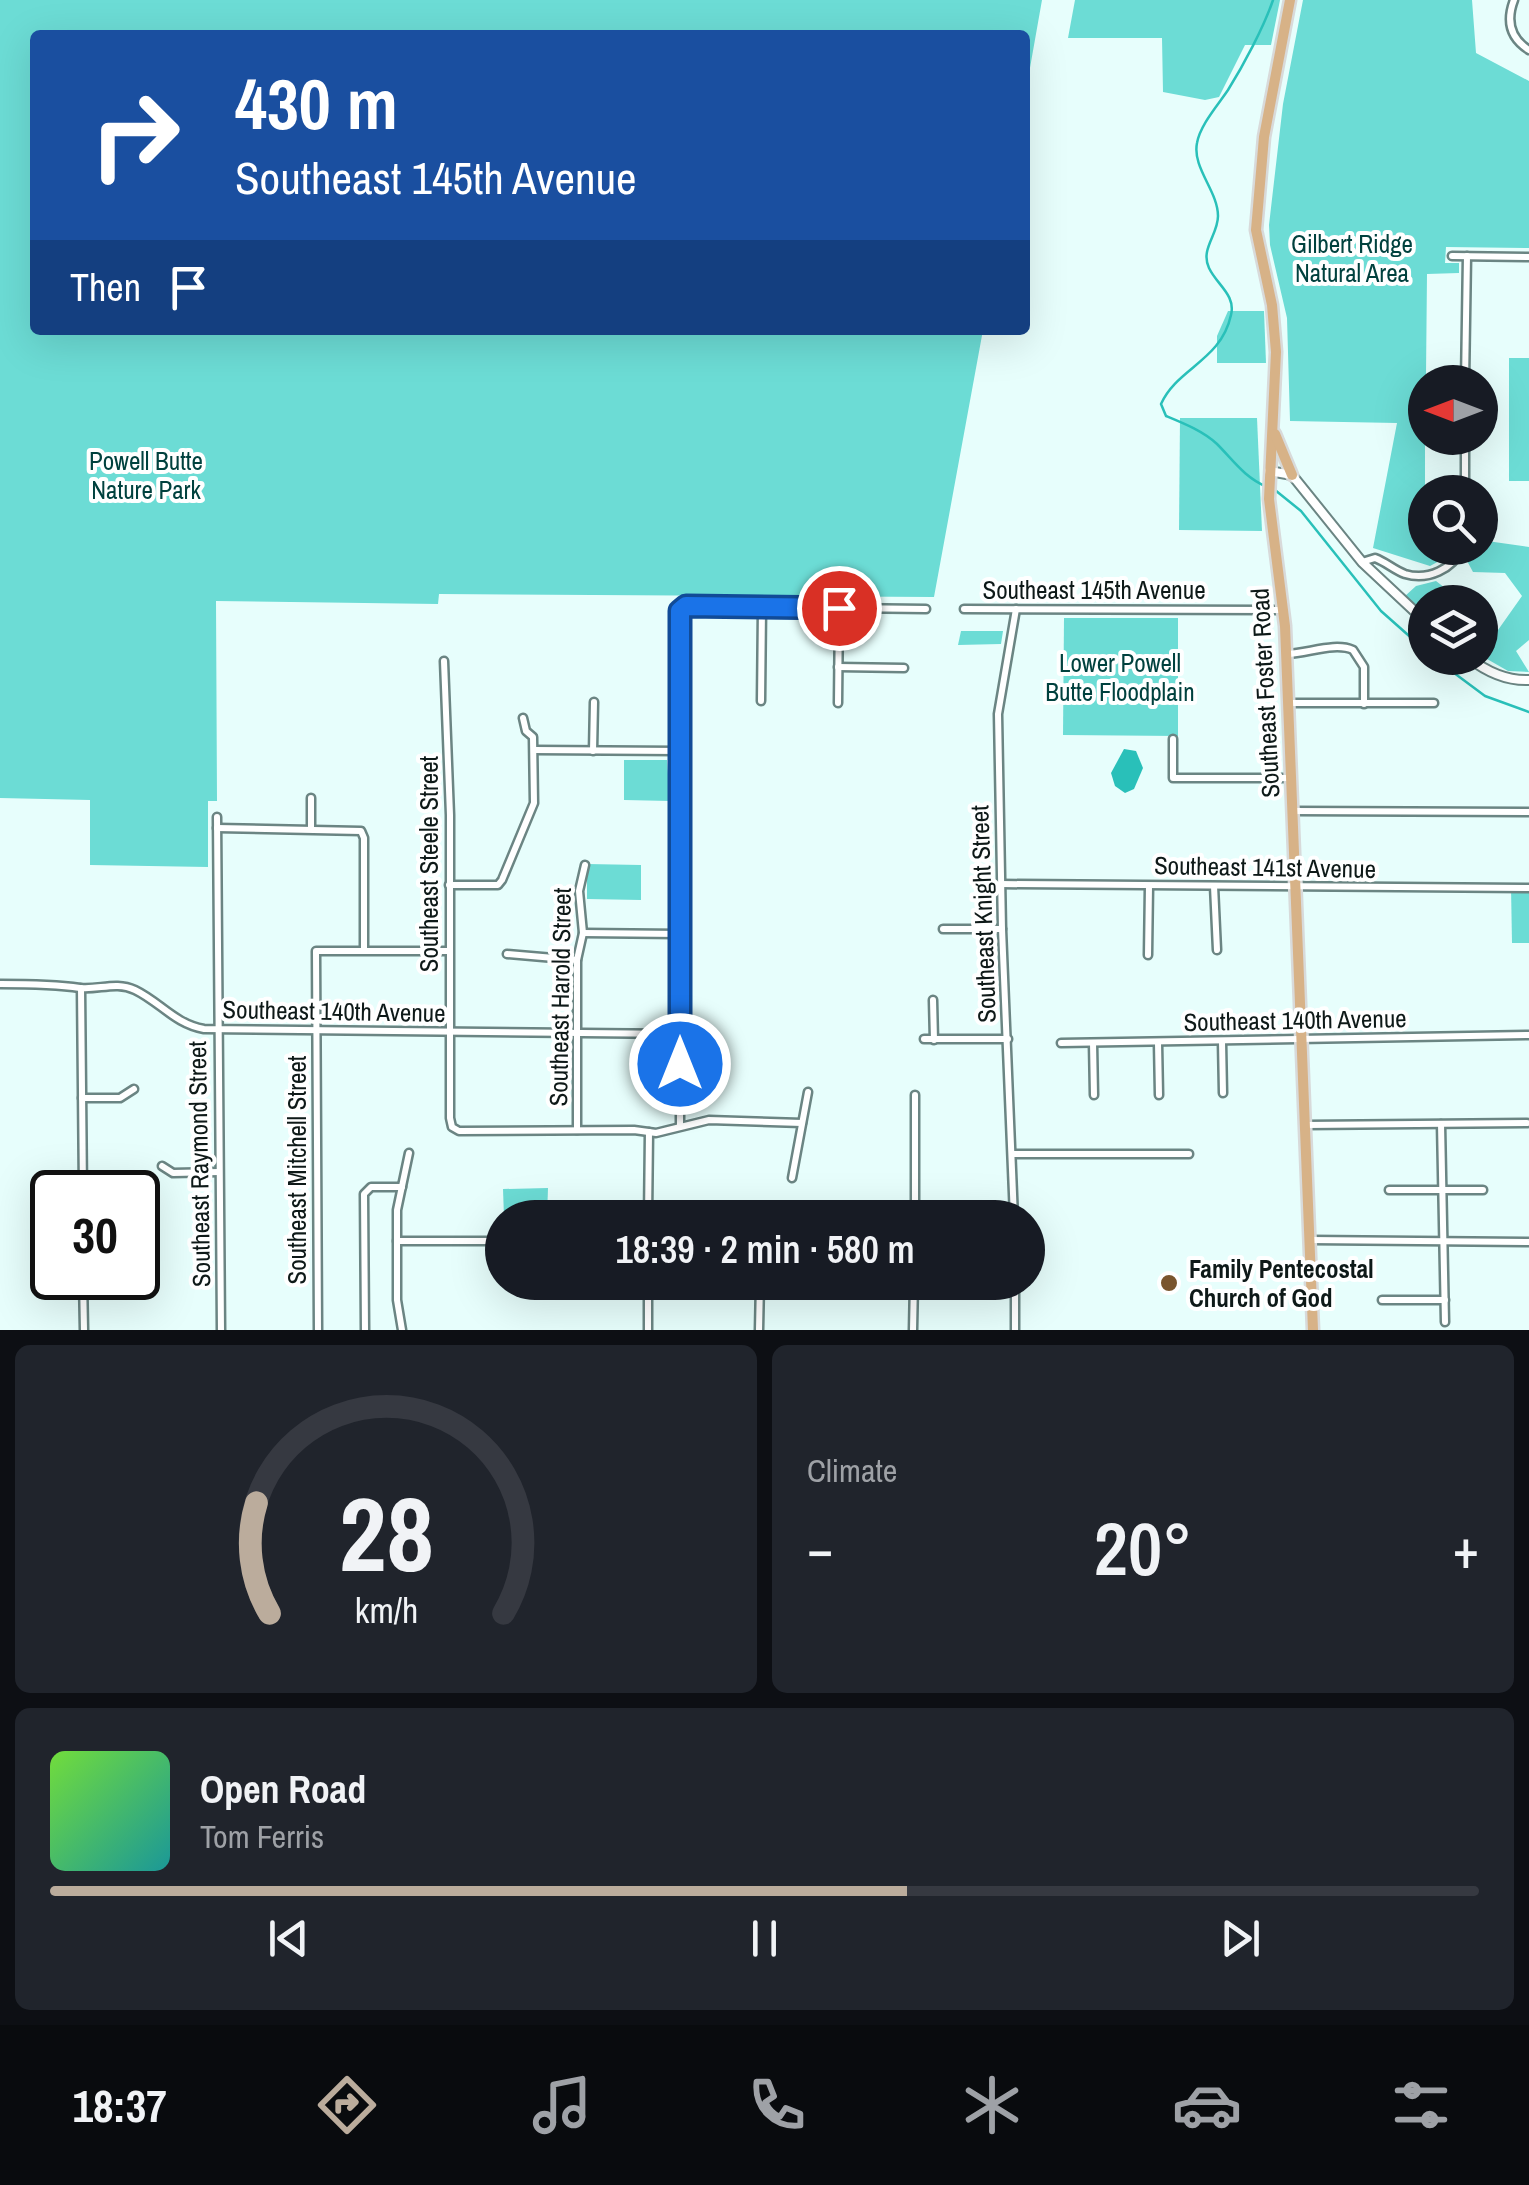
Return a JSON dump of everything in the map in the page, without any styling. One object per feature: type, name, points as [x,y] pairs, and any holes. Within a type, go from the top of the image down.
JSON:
[{"type":"main road","name":"Southeast Foster Road","points":[[1290,0],[1264,138],[1256,218],[1258,252],[1274,320],[1277,369],[1269,510],[1284,610],[1313,1330]]},
{"type":"main road","points":[[1273,428],[1292,475]]},
{"type":"street","points":[[1514,0],[1510,11],[1512,31],[1529,50]]},
{"type":"street","points":[[1452,256],[1529,256]]},
{"type":"street","points":[[1466,256],[1466,365]]},
{"type":"street","points":[[1269,474],[1292,475],[1362,562],[1408,605]]},
{"type":"street","points":[[1362,562],[1380,559],[1414,576],[1431,574],[1448,565]]},
{"type":"street","points":[[680,1125],[682,608],[926,609]]},
{"type":"street","points":[[762,608],[762,701]]},
{"type":"street","points":[[838,704],[839,608]]},
{"type":"street","name":"Southeast 145th Avenue","points":[[964,609],[1284,610]]},
{"type":"street","name":"Southeast Knight Street","points":[[1014,1200],[998,714],[1016,610]]},
{"type":"street","points":[[1286,654],[1316,653],[1336,646],[1353,650],[1364,666],[1364,704]]},
{"type":"street","name":"Southeast Steele Street","points":[[444,661],[450,815],[450,1122],[459,1131],[577,1130]]},
{"type":"street","points":[[838,667],[904,668]]},
{"type":"street","points":[[1498,674],[1529,680]]},
{"type":"street","points":[[593,751],[594,702]]},
{"type":"street","points":[[1288,703],[1434,703]]},
{"type":"street","points":[[449,885],[498,885],[532,810],[533,737],[526,731],[523,718]]},
{"type":"street","points":[[1173,740],[1174,778],[1291,778]]},
{"type":"street","points":[[534,750],[680,751]]},
{"type":"street","points":[[311,798],[311,829]]},
{"type":"street","points":[[1292,811],[1529,812]]},
{"type":"street","name":"Southeast Raymond Street","points":[[217,818],[221,1330]]},
{"type":"street","points":[[217,828],[362,832],[364,950],[449,951]]},
{"type":"street","name":"Southeast Harold Street","points":[[577,1130],[577,960],[583,933],[579,891],[585,866]]},
{"type":"street","name":"Southeast 141st Avenue","points":[[1001,884],[1529,888]]},
{"type":"street","points":[[1148,955],[1149,886]]},
{"type":"street","points":[[1214,886],[1217,950]]},
{"type":"street","points":[[943,929],[1002,929]]},
{"type":"street","points":[[583,933],[680,934]]},
{"type":"street","name":"Southeast Mitchell Street","points":[[318,1330],[316,950],[364,950]]},
{"type":"street","points":[[507,954],[577,960]]},
{"type":"street","name":"Southeast 140th Avenue","points":[[0,984],[130,988],[194,1028],[218,1030],[680,1034]]},
{"type":"street","points":[[81,988],[83,1170]]},
{"type":"street","points":[[934,1000],[929,1040],[1008,1039]]},
{"type":"street","name":"Southeast 140th Avenue","points":[[1061,1044],[1529,1035]]},
{"type":"street","points":[[1158,1042],[1159,1094]]},
{"type":"street","points":[[1222,1042],[1223,1092]]},
{"type":"street","points":[[1094,1043],[1094,1095]]},
{"type":"street","points":[[82,1098],[120,1098],[134,1090]]},
{"type":"street","points":[[792,1178],[808,1092]]},
{"type":"street","points":[[914,1096],[914,1200]]},
{"type":"street","points":[[577,1130],[649,1132],[709,1120],[802,1123]]},
{"type":"street","points":[[1305,1124],[1527,1123]]},
{"type":"street","points":[[1441,1124],[1445,1322]]},
{"type":"street","points":[[648,1200],[649,1132]]},
{"type":"street","points":[[402,1330],[397,1300],[396,1210],[409,1153]]},
{"type":"street","points":[[1013,1154],[1188,1154]]},
{"type":"street","points":[[162,1166],[174,1173],[219,1172]]},
{"type":"street","points":[[365,1330],[364,1194],[371,1187],[402,1186]]},
{"type":"street","points":[[1390,1190],[1483,1190]]},
{"type":"street","points":[[1310,1240],[1529,1242]]},
{"type":"street","points":[[397,1242],[485,1241]]},
{"type":"street","points":[[84,1300],[84,1330]]},
{"type":"street","points":[[648,1300],[648,1330]]},
{"type":"street","points":[[759,1330],[760,1300]]},
{"type":"street","points":[[913,1330],[914,1300]]},
{"type":"street","points":[[1015,1300],[1015,1330]]},
{"type":"street","points":[[1382,1300],[1445,1300]]},
{"type":"green space","name":"Powell Butte Nature Park","points":[[0,0],[1042,0],[1030,68],[1030,30],[30,30],[30,335],[982,335],[934,597],[439,594],[438,604],[216,601],[217,801],[208,801],[208,867],[90,865],[90,800],[0,798]]},
{"type":"green space","points":[[1075,0],[1280,0],[1271,45],[1245,45],[1219,97],[1205,100],[1163,92],[1162,38],[1068,38]]},
{"type":"green space","name":"Gilbert Ridge Natural Area","points":[[1303,0],[1472,0],[1476,53],[1529,81],[1529,248],[1446,247],[1445,263],[1459,263],[1459,273],[1427,274],[1426,365],[1408,365],[1408,455],[1425,455],[1425,475],[1408,475],[1408,559],[1373,548],[1397,423],[1290,421],[1287,318],[1269,225],[1283,104]]},
{"type":"green space","points":[[1228,311],[1264,311],[1266,363],[1217,363],[1217,336]]},
{"type":"green space","points":[[1509,358],[1529,358],[1529,481],[1509,481]]},
{"type":"green space","points":[[1180,418],[1257,418],[1262,531],[1179,530]]},
{"type":"green space","points":[[1498,543],[1529,547],[1529,640],[1516,651],[1529,672],[1508,671],[1498,665],[1498,630],[1522,596],[1505,573],[1473,572],[1469,565],[1498,565]]},
{"type":"green space","name":"Lower Powell Butte Floodplain","points":[[1064,618],[1178,618],[1178,736],[1063,735]]},
{"type":"green space","points":[[961,631],[1003,631],[1001,644],[958,645]]},
{"type":"green space","points":[[624,760],[667,760],[670,801],[624,800]]},
{"type":"green space","points":[[587,864],[641,865],[641,900],[587,899]]},
{"type":"green space","points":[[1511,887],[1529,887],[1529,943],[1512,943]]},
{"type":"green space","points":[[548,1188],[548,1200],[503,1200],[503,1189]]},
{"type":"shaded area","points":[[1124,749],[1136,751],[1143,768],[1134,789],[1125,793],[1115,786],[1111,773]]},
{"type":"waterway","points":[[1267,487],[1206,435],[1166,416],[1161,404],[1177,381],[1218,343],[1231,315],[1231,302],[1207,261],[1218,216],[1198,161],[1197,143],[1205,122],[1246,58],[1273,0]]},
{"type":"waterway","points":[[1275,490],[1301,511],[1381,611],[1408,635]]},
{"type":"waterway","points":[[1457,675],[1485,696],[1529,712]]},
{"type":"place","name":"Family Pentecostal Church of God","points":[[1169,1283]]},
{"type":"route","points":[[680,1064],[680,611],[686,606],[839,608]]}]
